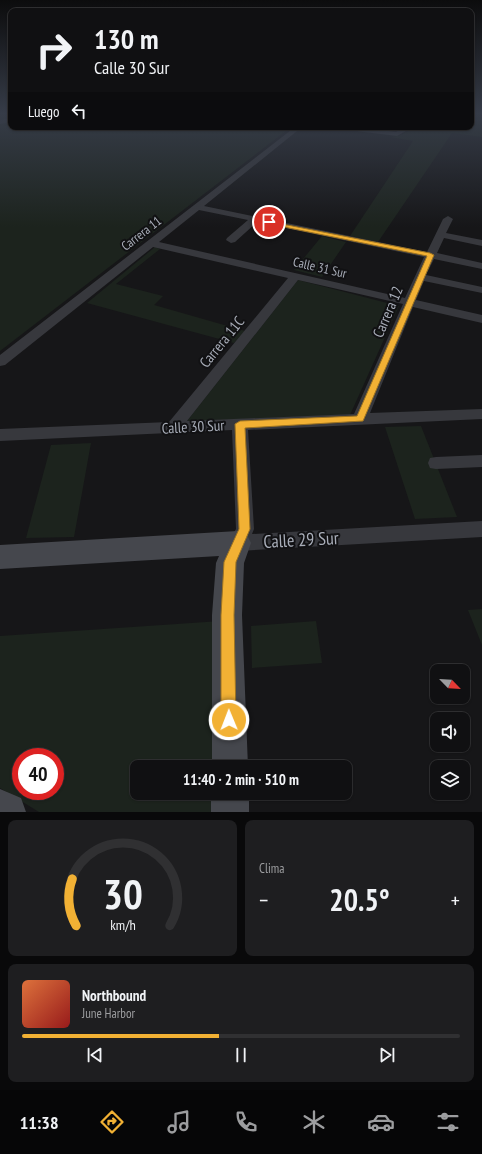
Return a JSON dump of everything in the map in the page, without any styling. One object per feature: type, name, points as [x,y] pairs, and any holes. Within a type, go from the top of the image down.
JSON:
[{"type":"street","name":"Carrera 11","points":[[0,362],[268,151]]},
{"type":"street","points":[[196,207],[482,266]]},
{"type":"street","points":[[232,240],[255,219]]},
{"type":"street","name":"Carrera 12","points":[[360,419],[420,277],[448,219]]},
{"type":"street","points":[[441,235],[482,243]]},
{"type":"street","name":"Calle 31 Sur","points":[[151,243],[482,319]]},
{"type":"street","name":"Carrera 11C","points":[[174,427],[295,276]]},
{"type":"street","points":[[420,277],[482,290]]},
{"type":"street","name":"Calle 30 Sur","points":[[0,435],[482,414]]},
{"type":"street","points":[[230,760],[227,615],[230,562],[244,529],[240,424]]},
{"type":"street","points":[[436,463],[482,461]]},
{"type":"street","name":"Calle 29 Sur","points":[[0,558],[482,529]]},
{"type":"street","points":[[230,800],[230,812]]},
{"type":"street","points":[[0,808],[7,812]]},
{"type":"shaded area","points":[[0,151],[260,151],[0,351]]},
{"type":"shaded area","points":[[406,151],[440,151],[378,242],[350,236]]},
{"type":"shaded area","points":[[322,236],[346,242],[322,277],[294,270]]},
{"type":"shaded area","points":[[155,247],[160,249],[116,284],[163,296],[154,305],[245,331],[234,343],[87,303]]},
{"type":"shaded area","points":[[298,280],[399,306],[350,415],[187,421]]},
{"type":"shaded area","points":[[421,426],[457,517],[415,519],[385,427]]},
{"type":"shaded area","points":[[91,443],[74,537],[26,538],[51,445]]},
{"type":"shaded area","points":[[482,609],[482,645],[468,610]]},
{"type":"shaded area","points":[[221,621],[220,760],[130,760],[130,800],[218,800],[217,812],[39,812],[20,800],[64,800],[64,748],[12,748],[12,795],[0,788],[0,636]]},
{"type":"shaded area","points":[[316,621],[322,663],[252,668],[251,626]]},
{"type":"route","points":[[229,720],[227,615],[230,562],[244,529],[240,424],[360,419],[430,255],[269,222]]}]
